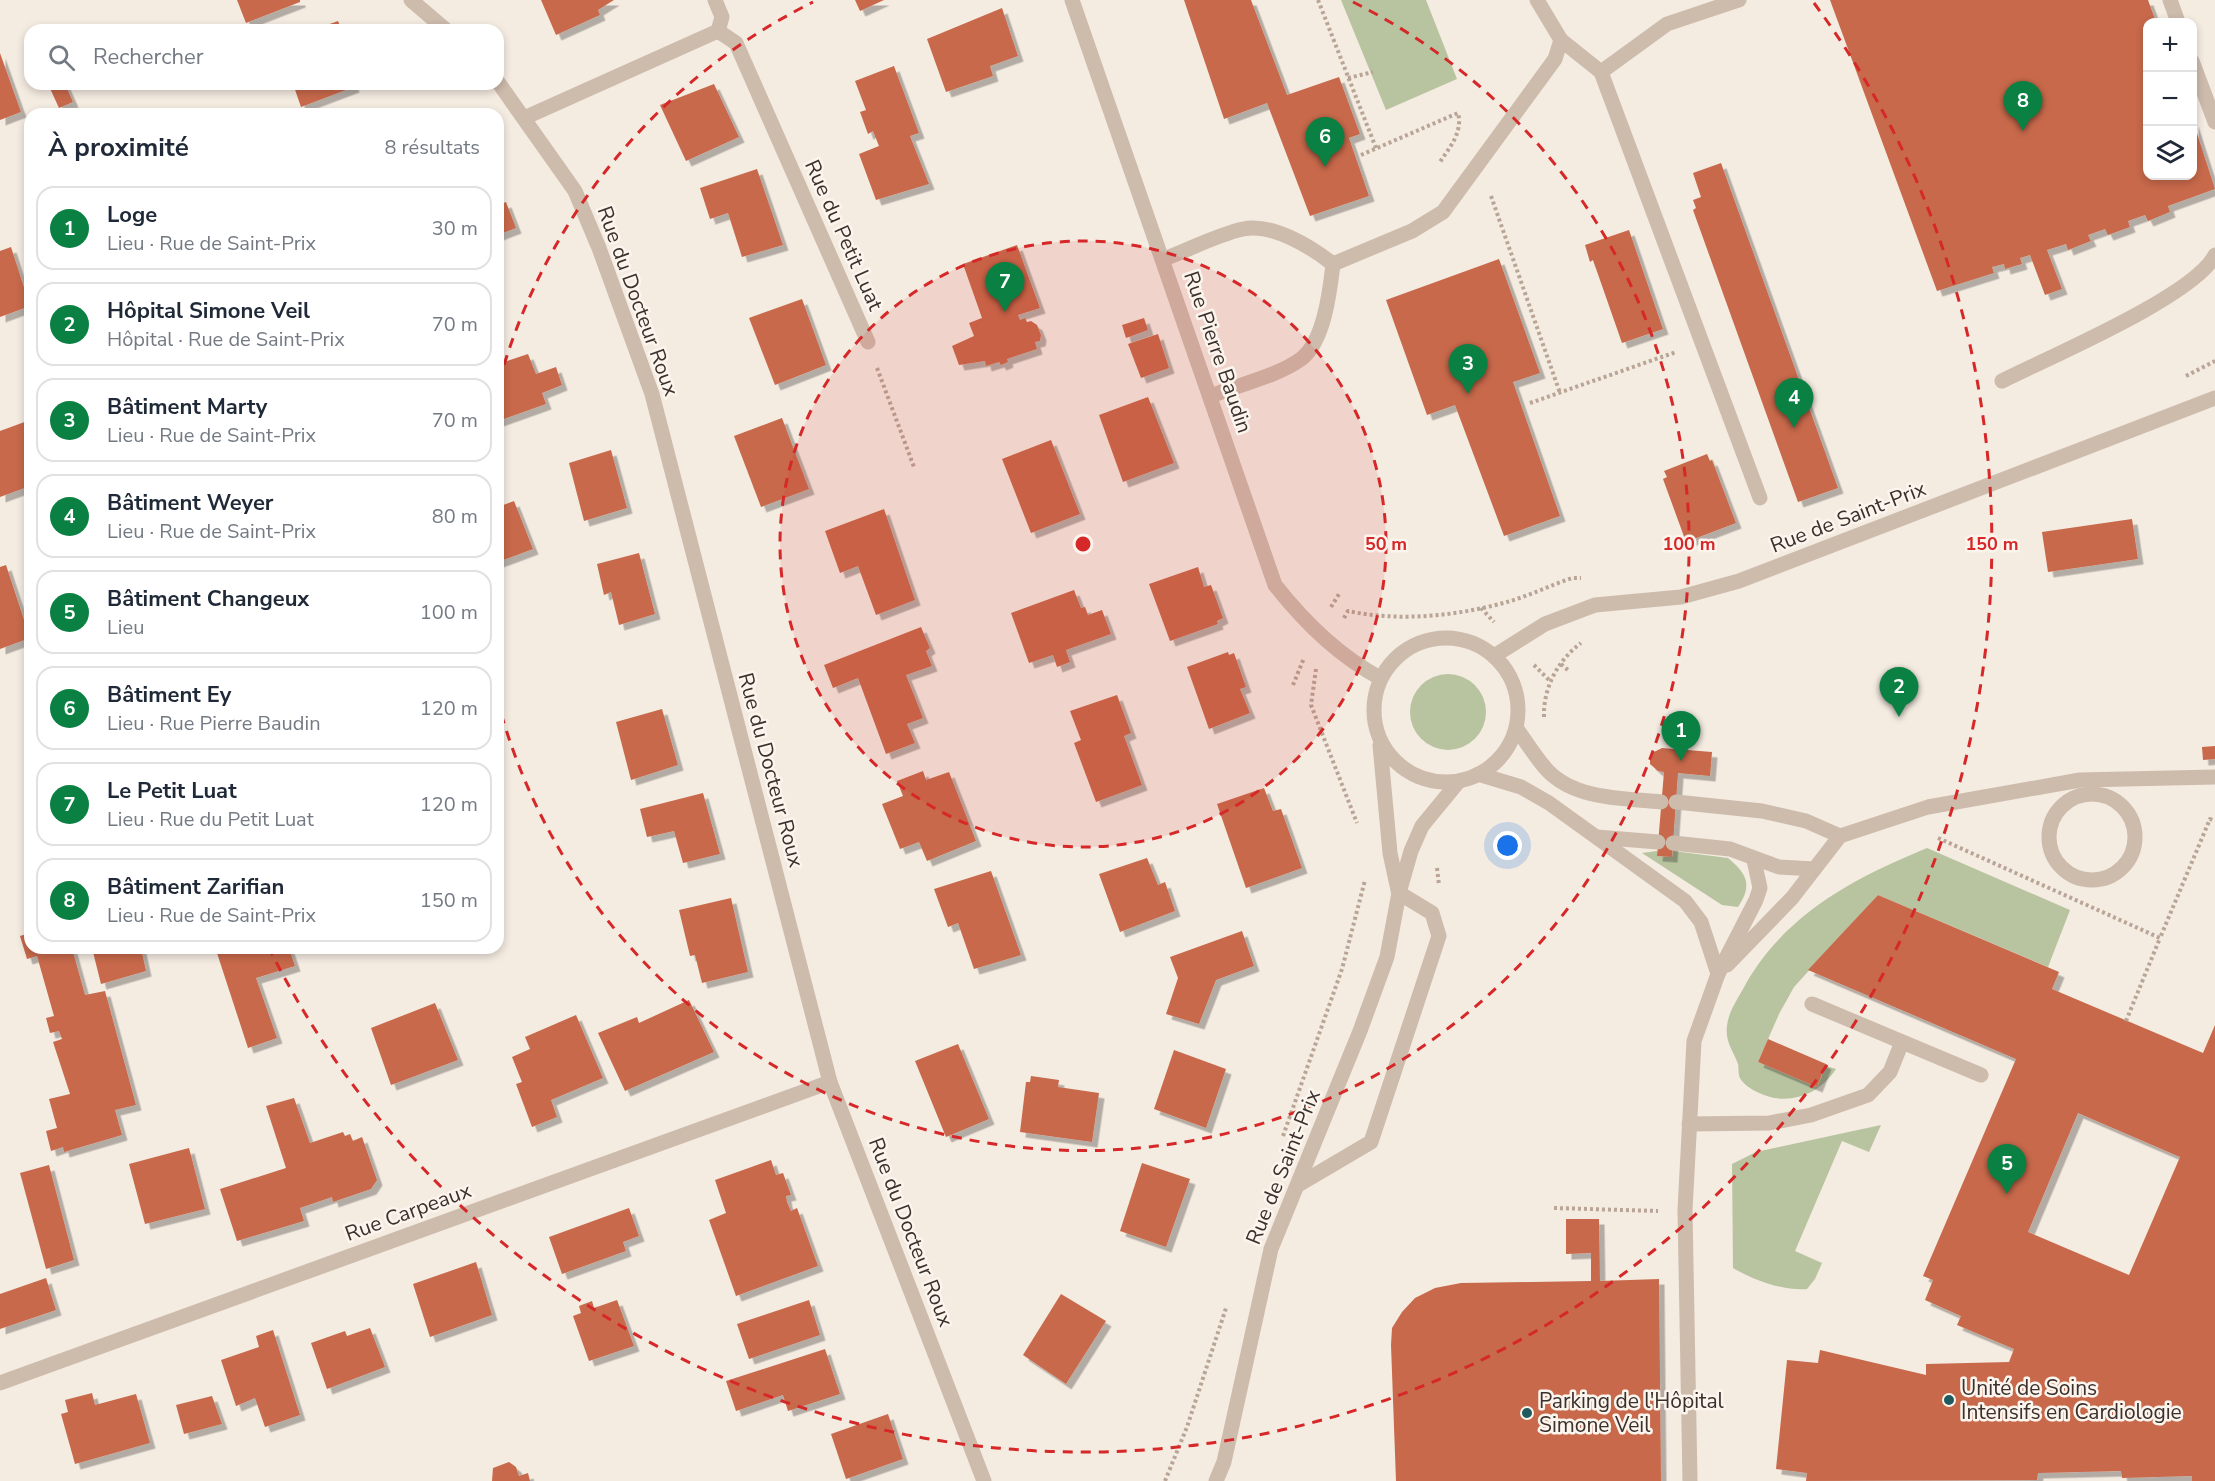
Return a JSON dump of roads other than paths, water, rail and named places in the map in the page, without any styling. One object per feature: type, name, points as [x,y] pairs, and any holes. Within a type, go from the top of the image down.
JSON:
[{"type":"street","points":[[411,0],[439,24]]},
{"type":"street","points":[[524,118],[718,31],[722,17],[715,0]]},
{"type":"street","name":"Rue Pierre Baudin","points":[[1072,0],[1164,259],[1275,585],[1303,620],[1362,669],[1380,678]]},
{"type":"street","points":[[1538,0],[1562,40],[1602,72],[1760,498]]},
{"type":"street","points":[[1602,72],[1667,24],[1739,0]]},
{"type":"street","points":[[2170,0],[2177,18]]},
{"type":"street","name":"Rue du Petit Luat","points":[[718,31],[736,43],[868,342]]},
{"type":"street","points":[[1333,264],[1412,231],[1443,212],[1555,59],[1562,40]]},
{"type":"street","points":[[2197,72],[2215,122]]},
{"type":"street","name":"Rue du Docteur Roux","points":[[504,90],[575,191],[599,248],[652,394],[830,1082],[984,1481]]},
{"type":"street","points":[[1164,259],[1245,228],[1279,233],[1310,245],[1333,264]]},
{"type":"street","points":[[2002,381],[2171,297],[2211,264],[2215,255]]},
{"type":"street","points":[[1211,396],[1302,358],[1316,339],[1330,294],[1333,264]]},
{"type":"street","name":"Rue de Saint-Prix","points":[[1494,656],[1545,624],[1595,605],[1681,597],[1739,581],[2215,398]]},
{"type":"street","points":[[1454,638],[1476,644],[1494,656],[1508,674],[1517,694],[1517,729],[1504,753],[1491,767],[1459,781],[1428,780],[1412,774],[1386,751],[1373,717],[1374,697],[1380,678],[1393,660],[1411,646],[1432,639],[1454,638]]},
{"type":"street","points":[[1517,729],[1548,771],[1563,782],[1595,795],[1762,811],[1806,821],[1840,836]]},
{"type":"street","name":"Rue de Saint-Prix","points":[[1378,735],[1385,783],[1390,853],[1399,893]]},
{"type":"street","points":[[1478,774],[1521,787],[1549,803],[1685,901],[1701,922],[1718,974]]},
{"type":"street","points":[[1718,974],[1785,905],[1840,836],[1928,807],[2080,787],[2215,777]]},
{"type":"street","name":"Rue de Saint-Prix","points":[[1216,1481],[1224,1462],[1271,1249],[1387,957],[1399,893],[1411,851],[1422,826],[1459,781]]},
{"type":"street","points":[[2080,787],[2119,802],[2134,825],[2133,852],[2126,864],[2104,879],[2081,879],[2061,868],[2052,856],[2048,842],[2049,826],[2055,812],[2080,787]]},
{"type":"street","points":[[1597,837],[1730,849],[1754,860],[1779,867],[1814,869]]},
{"type":"street","points":[[1690,1481],[1685,1210],[1694,1041],[1718,974],[1760,888],[1754,860]]},
{"type":"street","points":[[1298,1185],[1371,1142],[1439,936],[1432,913],[1399,893]]},
{"type":"street","points":[[1812,1004],[1981,1075]]},
{"type":"street","points":[[1689,1124],[1769,1123],[1811,1115],[1868,1095],[1890,1072],[1902,1042]]},
{"type":"street","name":"Rue Carpeaux","points":[[0,1383],[830,1082]]},
{"type":"street","name":"Rue de Saint-Prix","points":[[1224,1462],[1225,1481]]},
{"type":"place","name":"Bâtiment Zarifian","points":[[2023,131]]},
{"type":"place","name":"Bâtiment Ey","points":[[1325,167]]},
{"type":"place","name":"Le Petit Luat","points":[[1005,312]]},
{"type":"place","name":"Bâtiment Marty","points":[[1468,394]]},
{"type":"place","name":"Bâtiment Weyer","points":[[1794,428]]},
{"type":"place","name":"Hôpital Simone Veil","points":[[1899,717]]},
{"type":"place","name":"Loge","points":[[1681,761]]},
{"type":"place","name":"Bâtiment Changeux","points":[[2007,1194]]},
{"type":"place","name":"Unité de Soins Intensifs en Cardiologie","points":[[1949,1400]]},
{"type":"place","name":"Parking de l'Hôpital Simone Veil","points":[[1527,1413]]}]
